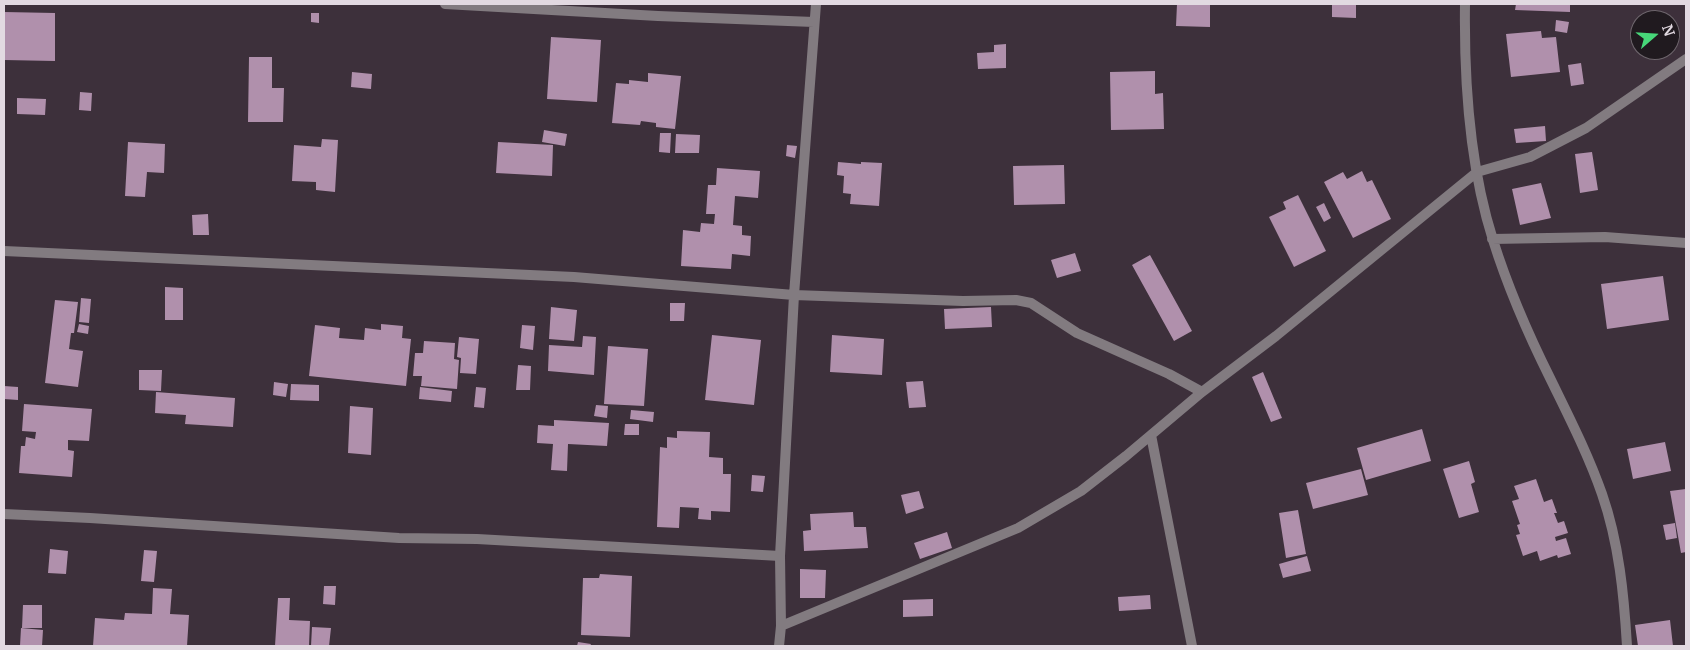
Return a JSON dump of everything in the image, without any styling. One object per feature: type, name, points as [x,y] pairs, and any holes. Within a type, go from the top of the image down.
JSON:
[{"type":"street","points":[[445,4],[658,16],[814,22]]},
{"type":"street","points":[[779,646],[781,626],[780,556],[794,295],[816,4]]},
{"type":"street","points":[[1465,4],[1472,140],[1492,239],[1516,304],[1577,430],[1602,494],[1619,561],[1627,646]]},
{"type":"street","points":[[781,626],[1018,528],[1080,491],[1202,392],[1276,336],[1477,172],[1530,157],[1586,128],[1686,59]]},
{"type":"street","points":[[1492,239],[1605,237],[1686,243]]},
{"type":"street","points":[[4,252],[574,277],[794,295],[962,301],[1016,300],[1031,303],[1077,333],[1169,374],[1202,392]]},
{"type":"street","points":[[1151,435],[1192,646]]},
{"type":"street","points":[[4,514],[398,538],[477,539],[780,556]]},
{"type":"building","points":[[1177,4],[1210,4],[1210,27],[1176,26]]},
{"type":"building","points":[[1332,4],[1356,4],[1356,18],[1332,17]]},
{"type":"building","points":[[1516,4],[1570,4],[1570,12],[1515,10]]},
{"type":"building","points":[[4,12],[55,13],[55,61],[4,60]]},
{"type":"building","points":[[311,13],[319,13],[319,23],[311,22]]},
{"type":"building","points":[[1556,20],[1569,22],[1567,33],[1555,31]]},
{"type":"building","points":[[1541,31],[1542,38],[1556,37],[1560,72],[1511,77],[1506,34]]},
{"type":"building","points":[[551,37],[601,40],[597,102],[547,99]]},
{"type":"building","points":[[1006,44],[1006,68],[978,69],[977,53],[994,52],[994,45]]},
{"type":"building","points":[[249,57],[272,57],[272,88],[284,88],[283,122],[248,122]]},
{"type":"building","points":[[1581,63],[1584,84],[1571,86],[1568,65]]},
{"type":"building","points":[[1155,71],[1155,94],[1163,93],[1164,129],[1111,130],[1110,72]]},
{"type":"building","points":[[352,72],[372,74],[371,89],[351,87]]},
{"type":"building","points":[[648,73],[681,76],[675,129],[656,127],[656,123],[641,121],[640,125],[612,123],[616,83],[629,84],[629,80],[648,82]]},
{"type":"building","points":[[80,92],[92,93],[91,111],[79,110]]},
{"type":"building","points":[[17,98],[46,99],[45,115],[17,114]]},
{"type":"building","points":[[1545,126],[1546,141],[1516,143],[1514,129]]},
{"type":"building","points":[[544,130],[567,134],[565,146],[542,142]]},
{"type":"building","points":[[660,133],[671,133],[670,153],[659,152]]},
{"type":"building","points":[[676,134],[700,135],[699,153],[675,153]]},
{"type":"building","points":[[322,139],[338,140],[335,192],[316,190],[316,182],[292,181],[294,145],[321,147]]},
{"type":"building","points":[[128,142],[165,144],[164,173],[147,172],[145,197],[125,196]]},
{"type":"building","points":[[498,142],[553,145],[552,176],[496,173]]},
{"type":"building","points":[[787,145],[797,146],[795,158],[786,156]]},
{"type":"building","points":[[1592,152],[1598,190],[1580,193],[1575,154]]},
{"type":"building","points":[[838,162],[882,163],[879,206],[850,204],[851,194],[843,193],[844,176],[837,175]]},
{"type":"building","points":[[1064,165],[1065,204],[1014,205],[1013,166]]},
{"type":"building","points":[[717,168],[760,171],[758,198],[735,196],[733,225],[742,226],[742,235],[751,236],[750,256],[732,254],[731,269],[681,266],[683,230],[700,232],[701,223],[714,224],[715,214],[706,214],[708,185],[716,185]]},
{"type":"building","points":[[1362,171],[1367,182],[1372,180],[1391,219],[1353,238],[1324,182],[1343,172],[1347,179]]},
{"type":"building","points":[[1541,183],[1551,218],[1520,225],[1512,189]]},
{"type":"building","points":[[1298,195],[1326,251],[1294,267],[1269,217],[1286,209],[1283,202]]},
{"type":"building","points":[[1324,203],[1331,218],[1324,222],[1316,207]]},
{"type":"building","points":[[208,214],[209,235],[193,235],[192,215]]},
{"type":"building","points":[[1075,253],[1081,271],[1057,278],[1051,260]]},
{"type":"building","points":[[1150,255],[1192,331],[1174,341],[1132,265]]},
{"type":"building","points":[[1663,276],[1669,320],[1607,329],[1601,284]]},
{"type":"building","points":[[165,287],[183,288],[183,320],[165,320]]},
{"type":"building","points":[[81,298],[91,299],[89,323],[79,322]]},
{"type":"building","points":[[55,300],[78,302],[74,333],[71,333],[69,349],[83,351],[78,387],[45,383]]},
{"type":"building","points":[[670,303],[685,303],[684,321],[670,321]]},
{"type":"building","points":[[551,307],[577,310],[574,341],[549,339]]},
{"type":"building","points":[[991,307],[992,327],[945,329],[944,309]]},
{"type":"building","points":[[79,324],[89,326],[88,334],[77,332]]},
{"type":"building","points":[[381,324],[403,326],[402,338],[411,339],[406,386],[309,376],[315,325],[340,328],[339,338],[364,340],[365,328],[381,330]]},
{"type":"building","points":[[522,325],[535,326],[533,350],[520,348]]},
{"type":"building","points":[[712,335],[761,340],[754,405],[705,400]]},
{"type":"building","points":[[832,335],[884,339],[882,375],[830,372]]},
{"type":"building","points":[[583,336],[596,337],[594,375],[548,371],[549,345],[582,347]]},
{"type":"building","points":[[459,337],[479,339],[476,374],[460,373],[461,358],[457,357]]},
{"type":"building","points":[[424,341],[455,343],[454,359],[459,360],[457,389],[421,386],[422,376],[413,376],[415,353],[423,353]]},
{"type":"building","points":[[608,346],[648,349],[644,406],[604,404]]},
{"type":"building","points":[[518,365],[531,366],[530,390],[516,390]]},
{"type":"building","points":[[139,370],[162,370],[161,391],[139,390]]},
{"type":"building","points":[[1263,372],[1282,418],[1271,422],[1252,377]]},
{"type":"building","points":[[923,381],[926,407],[909,408],[906,382]]},
{"type":"building","points":[[274,382],[288,384],[286,397],[273,395]]},
{"type":"building","points":[[291,384],[319,385],[319,401],[290,400]]},
{"type":"building","points":[[4,386],[18,387],[18,400],[4,399]]},
{"type":"building","points":[[420,387],[452,391],[451,402],[419,399]]},
{"type":"building","points":[[476,387],[486,388],[484,408],[474,407]]},
{"type":"building","points":[[156,392],[235,398],[233,427],[185,424],[186,415],[155,413]]},
{"type":"building","points":[[24,404],[92,409],[89,441],[68,440],[68,450],[74,451],[72,477],[19,473],[21,446],[25,446],[26,437],[35,439],[36,432],[22,431]]},
{"type":"building","points":[[596,405],[608,406],[607,418],[594,416]]},
{"type":"building","points":[[350,406],[373,408],[371,455],[348,453]]},
{"type":"building","points":[[631,410],[654,412],[653,422],[630,419]]},
{"type":"building","points":[[554,420],[609,423],[607,446],[568,444],[567,471],[551,470],[553,444],[537,443],[538,425],[554,426]]},
{"type":"building","points":[[625,424],[639,424],[639,435],[624,435]]},
{"type":"building","points":[[1422,429],[1431,461],[1366,480],[1357,448]]},
{"type":"building","points":[[677,431],[710,432],[709,457],[723,458],[723,474],[731,474],[730,512],[711,511],[711,520],[698,519],[699,508],[680,507],[679,528],[657,527],[660,447],[667,448],[667,437],[677,438]]},
{"type":"building","points":[[1665,442],[1671,471],[1633,479],[1627,449]]},
{"type":"building","points":[[1469,461],[1475,482],[1471,484],[1479,512],[1459,518],[1443,469]]},
{"type":"building","points":[[1361,469],[1368,495],[1313,509],[1306,483]]},
{"type":"building","points":[[752,475],[765,476],[763,492],[751,491]]},
{"type":"building","points":[[1536,479],[1544,502],[1552,499],[1558,523],[1564,521],[1568,533],[1555,537],[1556,541],[1566,538],[1571,554],[1558,558],[1557,555],[1540,561],[1537,551],[1523,556],[1516,535],[1520,534],[1517,525],[1520,524],[1512,501],[1519,499],[1514,486]]},
{"type":"building","points":[[1686,489],[1686,552],[1681,553],[1670,491]]},
{"type":"building","points":[[919,491],[924,508],[906,514],[901,495]]},
{"type":"building","points":[[1298,510],[1306,554],[1286,558],[1279,513]]},
{"type":"building","points":[[853,512],[854,527],[866,527],[868,548],[804,551],[803,531],[811,530],[810,514]]},
{"type":"building","points":[[1675,523],[1677,538],[1666,540],[1663,525]]},
{"type":"building","points":[[947,532],[952,548],[920,559],[914,543]]},
{"type":"building","points":[[50,549],[68,551],[66,574],[48,573]]},
{"type":"building","points":[[144,550],[157,551],[154,582],[141,581]]},
{"type":"building","points":[[1307,556],[1311,571],[1283,578],[1279,564]]},
{"type":"building","points":[[800,569],[826,570],[825,598],[800,598]]},
{"type":"building","points":[[600,574],[632,576],[630,637],[581,635],[583,578],[599,578]]},
{"type":"building","points":[[324,586],[336,586],[335,605],[323,604]]},
{"type":"building","points":[[153,588],[172,589],[170,614],[189,615],[187,646],[93,646],[95,618],[124,620],[125,613],[152,614]]},
{"type":"building","points":[[1150,595],[1151,609],[1119,611],[1118,597]]},
{"type":"building","points":[[278,598],[290,598],[289,620],[310,621],[309,646],[275,646]]},
{"type":"building","points":[[933,599],[933,616],[903,617],[903,600]]},
{"type":"building","points":[[23,605],[42,605],[42,628],[22,628]]},
{"type":"building","points":[[1670,620],[1673,646],[1638,646],[1635,625]]},
{"type":"building","points":[[312,627],[331,628],[329,646],[311,646]]},
{"type":"building","points":[[21,628],[43,630],[42,646],[20,646]]},
{"type":"building","points":[[578,642],[591,644],[590,646],[577,646]]}]
